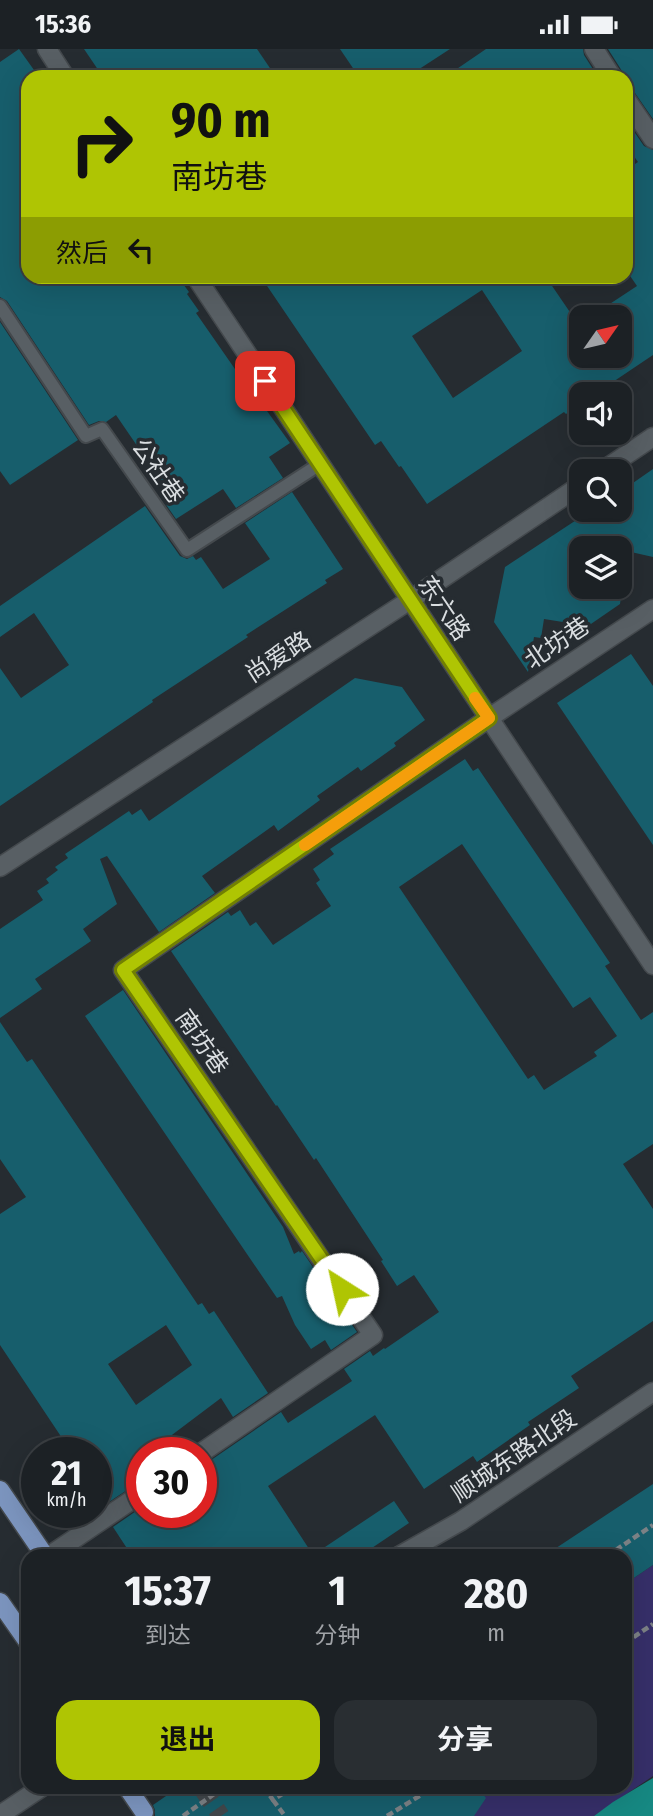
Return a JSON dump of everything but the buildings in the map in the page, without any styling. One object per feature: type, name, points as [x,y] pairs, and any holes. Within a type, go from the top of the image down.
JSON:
[{"type":"main road","points":[[0,1490],[42,1549]]},
{"type":"main road","points":[[0,1602],[21,1632]]},
{"type":"main road","points":[[132,1794],[144,1812]]},
{"type":"street","points":[[47,49],[60,70]]},
{"type":"street","points":[[594,49],[608,70]]},
{"type":"street","points":[[633,109],[653,139]]},
{"type":"street","name":"东六路","points":[[202,284],[653,965]]},
{"type":"street","points":[[621,459],[653,437]]},
{"type":"street","name":"尚爱路","points":[[0,867],[569,493]]},
{"type":"street","name":"北坊巷","points":[[489,718],[653,609]]},
{"type":"street","name":"南坊巷","points":[[217,1442],[373,1335],[123,970],[489,718]]},
{"type":"street","name":"顺城东路北段","points":[[412,1549],[461,1521],[653,1392]]},
{"type":"street","points":[[58,1549],[126,1504]]},
{"type":"street","points":[[0,1815],[32,1794]]},
{"type":"lane","name":"公社巷","points":[[0,306],[86,436],[103,429],[187,550],[320,464]]},
{"type":"path","points":[[617,1549],[653,1525]]},
{"type":"path","points":[[632,1638],[653,1624]]},
{"type":"path","points":[[183,1816],[214,1794]]},
{"type":"path","points":[[269,1794],[285,1816]]},
{"type":"path","points":[[273,1800],[282,1794]]},
{"type":"path","points":[[387,1816],[423,1794]]},
{"type":"shaded area","points":[[653,1565],[653,1776],[632,1790],[632,1579]]},
{"type":"shaded area","points":[[653,1778],[653,1816],[594,1816],[626,1794],[632,1794],[632,1791]]},
{"type":"shaded area","points":[[407,1794],[626,1794],[594,1816],[371,1816]]},
{"type":"tunnel","points":[[206,1794],[221,1816]]},
{"type":"slow traffic","points":[[305,845],[489,718],[475,698]]},
{"type":"route","points":[[265,381],[489,718],[123,970],[342,1289]]}]
